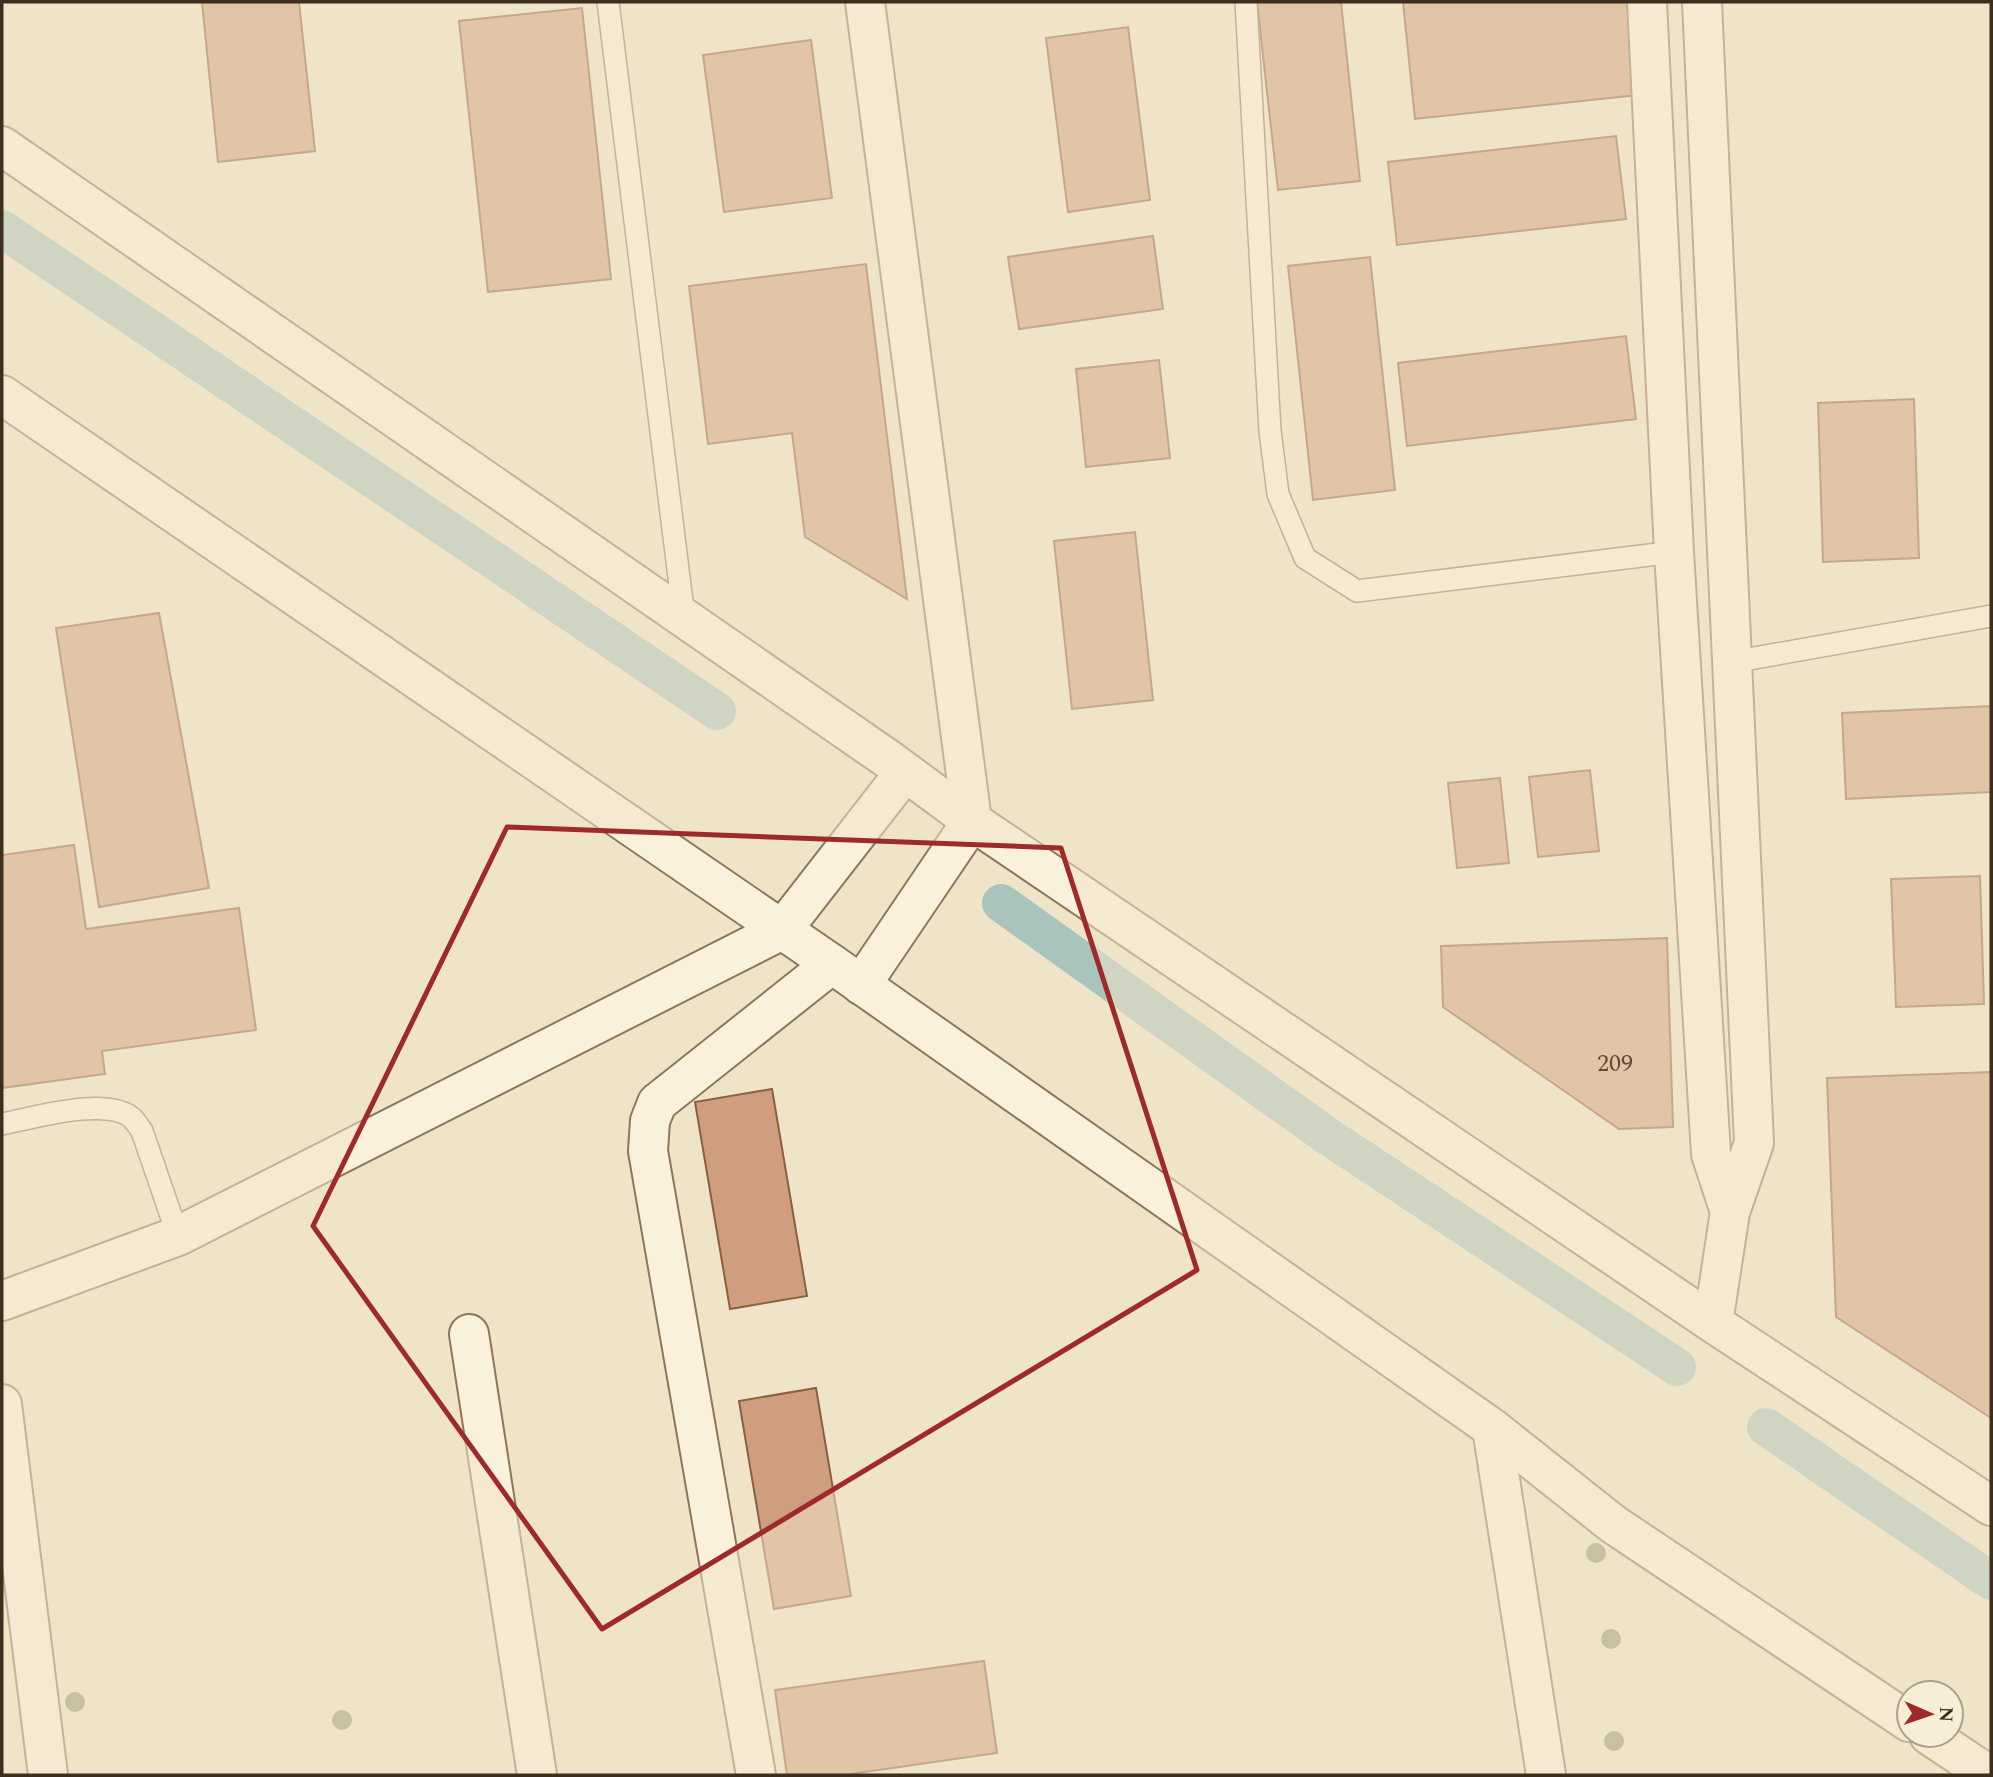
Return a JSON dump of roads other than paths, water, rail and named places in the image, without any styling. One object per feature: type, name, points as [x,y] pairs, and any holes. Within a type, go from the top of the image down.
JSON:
[{"type":"street","points":[[756,1775],[648,1151],[650,1121],[657,1103],[847,974],[972,821],[864,2]]},
{"type":"street","points":[[1647,2],[1674,552],[1711,1154],[1730,1212]]},
{"type":"street","points":[[1702,2],[1754,1143],[1730,1212],[1713,1323]]},
{"type":"street","points":[[2,146],[684,618],[972,821],[1713,1323],[1991,1506]]},
{"type":"street","points":[[2,395],[847,974],[1492,1428],[1612,1524],[1895,1713]]},
{"type":"street","points":[[2,1301],[178,1236],[782,930],[905,772]]},
{"type":"street","points":[[469,1334],[537,1775]]},
{"type":"street","points":[[2,1404],[48,1775]]},
{"type":"street","points":[[1492,1428],[1546,1775]]},
{"type":"street","points":[[1950,1749],[1989,1775]]},
{"type":"lane","points":[[608,2],[684,618]]},
{"type":"lane","points":[[1246,2],[1270,431],[1278,494],[1305,558],[1357,591],[1674,552]]},
{"type":"lane","points":[[1732,662],[1991,616]]},
{"type":"lane","points":[[2,1124],[91,1107],[115,1110],[131,1117],[142,1131],[178,1236]]},
{"type":"waterway","points":[[2,229],[717,711]]},
{"type":"waterway","points":[[1001,903],[1329,1137],[1677,1367]]},
{"type":"waterway","points":[[1766,1427],[1991,1581]]}]
